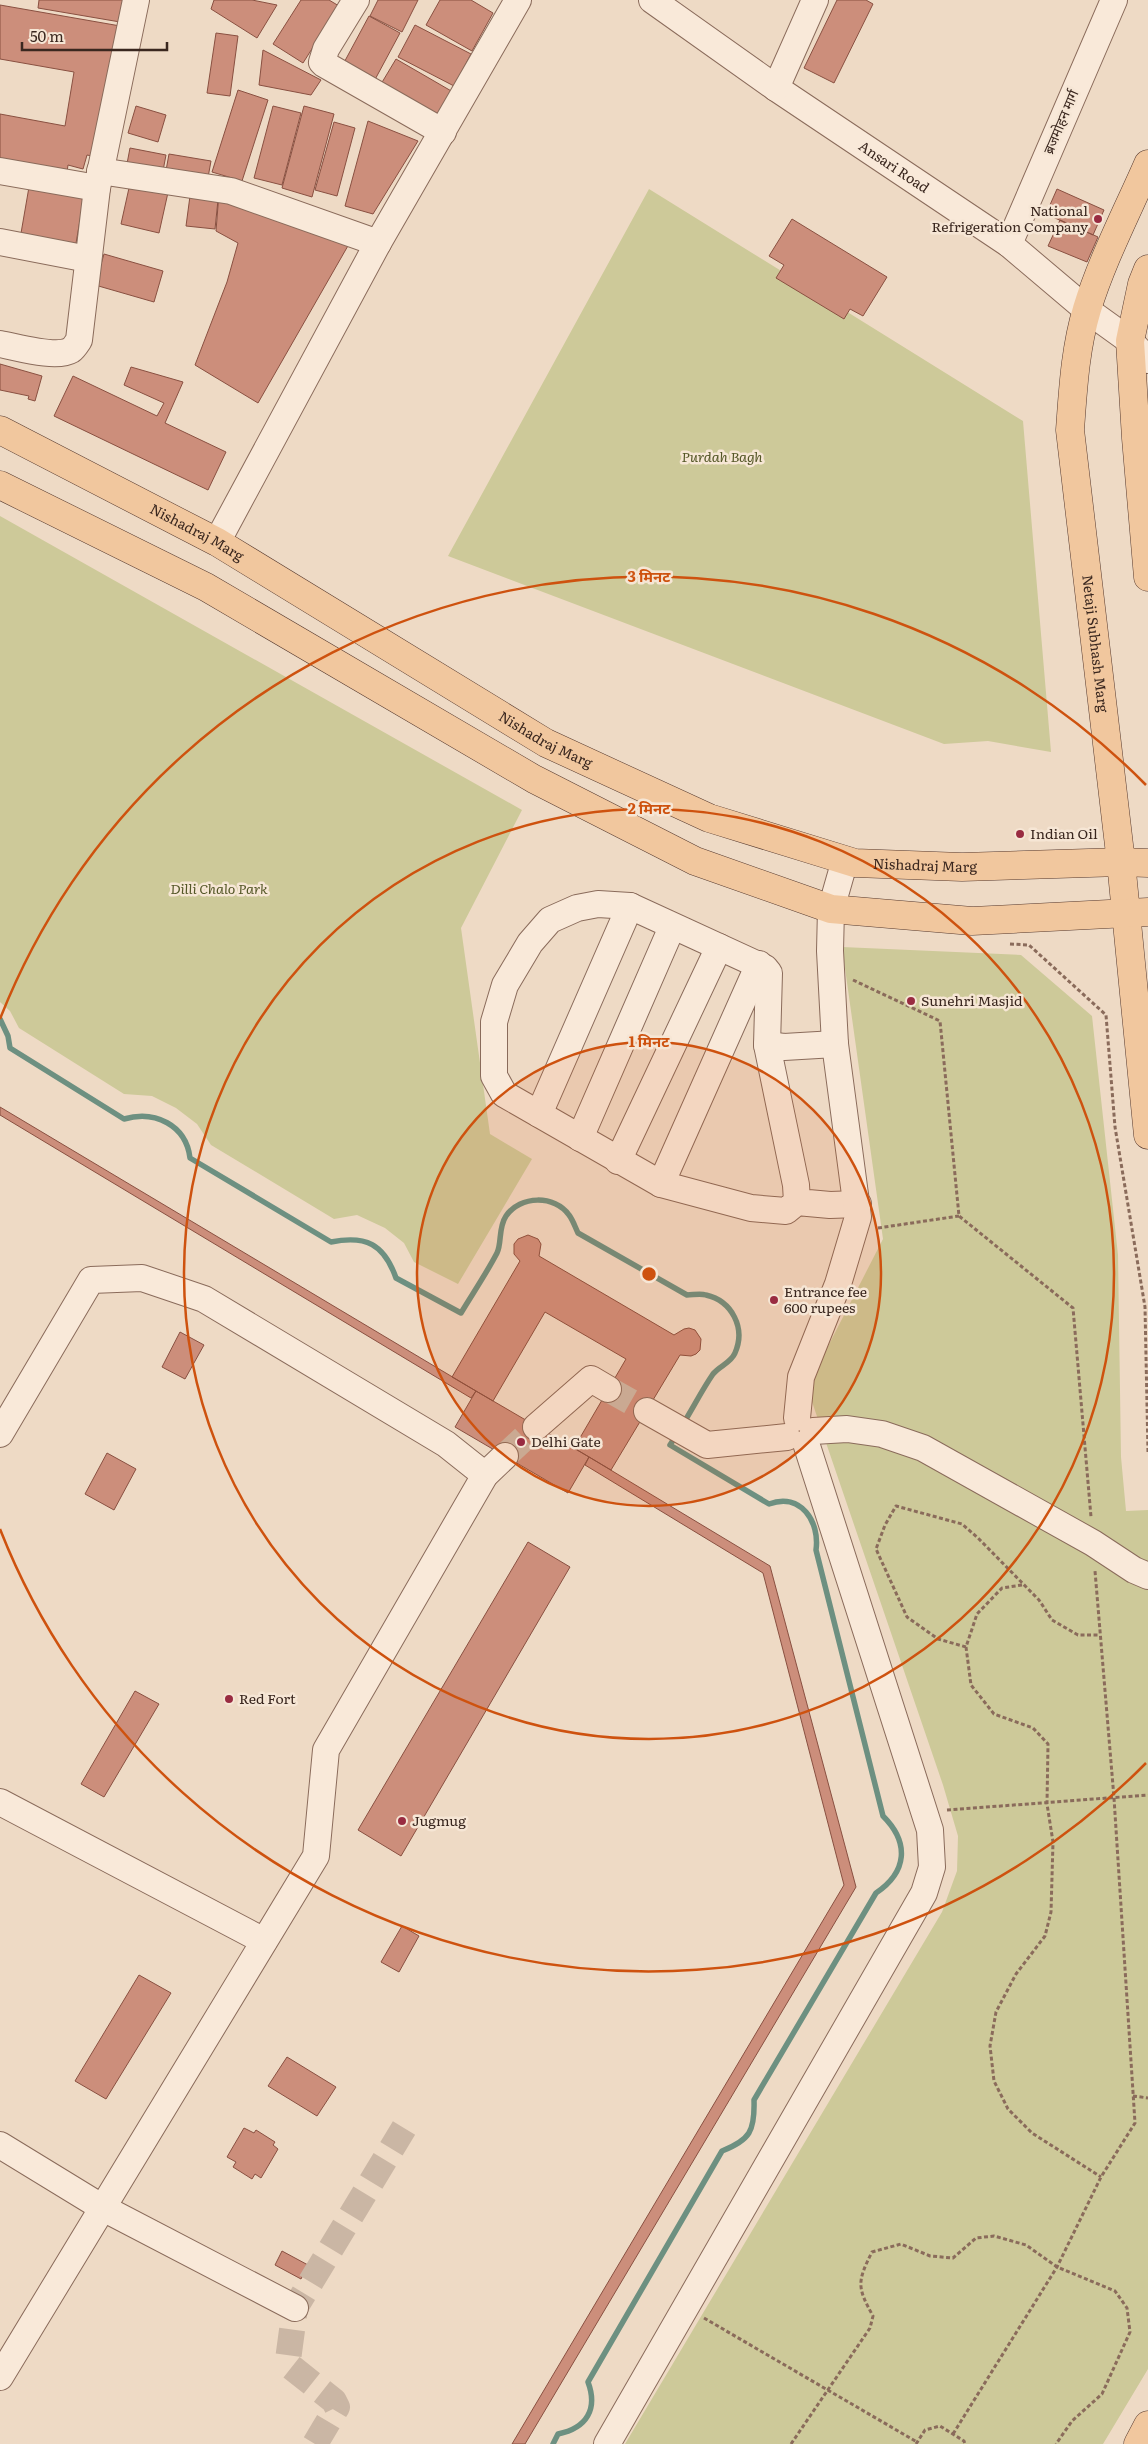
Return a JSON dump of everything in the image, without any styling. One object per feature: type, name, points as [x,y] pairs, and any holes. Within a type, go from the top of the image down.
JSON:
[{"type":"main road","name":"Netaji Subhash Marg","points":[[1148,164],[1104,264],[1087,310],[1074,370],[1070,430],[1121,862],[1137,914],[1148,1136]]},
{"type":"main road","points":[[1148,269],[1142,284],[1136,438],[1148,577]]},
{"type":"main road","name":"Nishadraj Marg","points":[[0,430],[217,542],[546,743],[709,818],[855,863],[962,867],[1121,862],[1148,863]]},
{"type":"main road","points":[[0,485],[206,587],[534,779],[695,861],[831,909],[972,921],[1137,914]]},
{"type":"main road","points":[[1138,2444],[1148,2425]]},
{"type":"street","points":[[0,344],[40,352],[62,353],[72,350],[79,340],[98,180],[136,0]]},
{"type":"street","points":[[356,0],[326,49],[322,62],[442,132]]},
{"type":"street","name":"Ansari Road","points":[[652,0],[776,88],[1009,244],[1139,351]]},
{"type":"street","points":[[776,88],[815,0]]},
{"type":"street","name":"ब्रजमोहन मार्ग","points":[[1009,244],[1114,0]]},
{"type":"street","points":[[217,542],[378,243],[442,132],[509,3]]},
{"type":"street","points":[[0,171],[231,191],[378,243]]},
{"type":"street","points":[[0,242],[88,259]]},
{"type":"street","points":[[607,2444],[924,1893],[932,1866],[930,1830],[801,1432],[801,1377],[838,1284],[855,1231],[858,1204],[835,1044],[832,970],[831,909],[845,860]]},
{"type":"street","points":[[796,1202],[796,1185],[766,1045],[769,974],[759,964],[672,927],[630,906],[598,904],[576,908],[550,920],[530,943],[505,986],[494,1022],[494,1076],[504,1094],[661,1184],[751,1208],[786,1211],[796,1202],[830,1205],[858,1204]]},
{"type":"street","points":[[539,1114],[630,906]]},
{"type":"street","points":[[580,1138],[672,927]]},
{"type":"street","points":[[618,1161],[719,947]]},
{"type":"street","points":[[661,1184],[759,964]]},
{"type":"street","points":[[766,1045],[804,1046],[835,1044]]},
{"type":"street","points":[[0,1434],[91,1280],[142,1278],[204,1300],[446,1444],[485,1475]]},
{"type":"street","points":[[536,1427],[591,1379],[608,1390]]},
{"type":"street","points":[[654,1415],[707,1445],[801,1432],[847,1429],[882,1434],[923,1448],[1093,1543],[1134,1570],[1148,1576]]},
{"type":"street","points":[[0,2377],[316,1856],[326,1750],[485,1475],[505,1456]]},
{"type":"street","points":[[0,1802],[264,1941]]},
{"type":"street","points":[[0,2145],[103,2208],[295,2308]]},
{"type":"path","points":[[1009,944],[1029,945],[1106,1014],[1115,1127],[1146,1307],[1148,1454]]},
{"type":"path","points":[[832,970],[940,1020],[960,1216],[1073,1308],[1114,1798],[1135,2123],[1101,2177],[1057,2267],[952,2434]]},
{"type":"path","points":[[855,1231],[960,1216]]},
{"type":"path","points":[[966,1647],[938,1639],[906,1618],[876,1550],[885,1525],[896,1506],[962,1524],[1039,1600],[1052,1620],[1078,1635],[1100,1636]]},
{"type":"path","points":[[1022,1585],[1002,1588],[977,1614],[966,1647],[971,1685],[988,1707],[994,1714],[1033,1728],[1048,1744],[1047,1804],[1053,1842],[1051,1912],[1045,1936],[1016,1974],[996,2012],[990,2046],[994,2081],[1008,2109],[1032,2133],[1101,2177]]},
{"type":"path","points":[[924,1811],[1047,1804],[1148,1795]]},
{"type":"path","points":[[1133,2096],[1148,2098]]},
{"type":"path","points":[[791,2444],[870,2328],[873,2316],[862,2296],[860,2276],[872,2252],[902,2244],[930,2256],[953,2258],[976,2238],[994,2236],[1026,2245],[1057,2267],[1114,2292],[1127,2308],[1130,2332],[1102,2394],[1072,2421],[1056,2444]]},
{"type":"path","points":[[686,2307],[917,2443],[925,2430],[940,2426],[964,2441],[965,2444]]},
{"type":"green space","name":"Purdah Bagh","points":[[649,189],[1023,421],[1051,752],[988,741],[944,744],[448,556]]},
{"type":"green space","name":"Dilli Chalo Park","points":[[0,516],[522,810],[461,928],[490,1134],[532,1159],[458,1284],[414,1262],[404,1243],[385,1228],[357,1215],[334,1219],[211,1145],[197,1124],[176,1108],[152,1096],[124,1094],[19,1028],[10,1011],[0,1002]]},
{"type":"green space","points":[[842,947],[1021,955],[1092,1016],[1118,1255],[1121,1457],[1126,1511],[1148,1510],[1148,2369],[1103,2444],[625,2444],[942,1912],[957,1871],[958,1836],[943,1785],[809,1393],[821,1360],[883,1239]]},
{"type":"building","points":[[39,0],[130,0],[126,23],[38,8]]},
{"type":"building","points":[[214,0],[252,0],[277,5],[257,38],[211,9]]},
{"type":"building","points":[[301,0],[329,0],[339,6],[303,63],[273,44]]},
{"type":"building","points":[[378,0],[418,0],[402,32],[370,16]]},
{"type":"building","points":[[440,0],[471,0],[493,13],[472,51],[426,25]]},
{"type":"building","points":[[837,0],[866,0],[873,4],[834,83],[804,68]]},
{"type":"building","points":[[0,5],[126,27],[97,157],[87,155],[83,169],[68,165],[66,179],[0,166],[0,114],[65,126],[74,72],[0,59]]},
{"type":"building","points":[[369,16],[400,33],[371,87],[340,70]]},
{"type":"building","points":[[415,25],[471,54],[454,86],[398,57]]},
{"type":"building","points":[[216,33],[238,36],[230,96],[207,93]]},
{"type":"building","points":[[263,50],[321,80],[311,95],[259,85]]},
{"type":"building","points":[[396,59],[453,92],[435,123],[378,89]]},
{"type":"building","points":[[238,90],[268,100],[242,181],[212,172]]},
{"type":"building","points":[[136,106],[166,115],[158,142],[128,133]]},
{"type":"building","points":[[273,106],[301,113],[282,185],[254,178]]},
{"type":"building","points":[[304,106],[334,114],[312,197],[282,188]]},
{"type":"building","points":[[368,121],[418,141],[373,214],[345,206]]},
{"type":"building","points":[[334,122],[355,128],[337,196],[315,190]]},
{"type":"building","points":[[130,148],[166,155],[162,176],[126,169]]},
{"type":"building","points":[[169,154],[211,161],[207,183],[165,176]]},
{"type":"building","points":[[131,179],[169,188],[159,233],[121,224]]},
{"type":"building","points":[[29,187],[84,197],[75,249],[20,239]]},
{"type":"building","points":[[1057,189],[1104,210],[1093,235],[1046,214]]},
{"type":"building","points":[[219,193],[349,244],[258,403],[195,365],[227,282],[238,243],[216,231]]},
{"type":"building","points":[[190,196],[218,200],[215,229],[186,226]]},
{"type":"building","points":[[792,219],[887,277],[863,316],[850,309],[844,319],[776,278],[784,265],[769,256]]},
{"type":"building","points":[[1060,220],[1098,237],[1087,262],[1048,246]]},
{"type":"building","points":[[104,254],[163,271],[154,302],[95,285]]},
{"type":"building","points":[[0,364],[42,376],[35,401],[28,399],[29,396],[0,390]]},
{"type":"building","points":[[131,367],[183,382],[165,423],[226,452],[208,490],[54,416],[73,376],[157,416],[164,403],[124,385]]},
{"type":"building","points":[[0,1107],[476,1391],[471,1398],[0,1115]]},
{"type":"building","points":[[528,1235],[538,1239],[541,1244],[539,1256],[674,1335],[689,1328],[695,1330],[701,1339],[700,1350],[696,1354],[691,1356],[680,1355],[611,1470],[574,1448],[626,1359],[545,1312],[493,1401],[452,1377],[520,1261],[514,1254],[514,1244],[518,1239]]},
{"type":"building","points":[[180,1332],[204,1345],[185,1379],[162,1367]]},
{"type":"building","name":"Delhi Gate","points":[[476,1391],[589,1457],[568,1493],[455,1427]]},
{"type":"building","points":[[107,1453],[136,1469],[114,1510],[85,1494]]},
{"type":"building","points":[[589,1457],[770,1566],[856,1887],[525,2444],[512,2444],[844,1885],[763,1573],[585,1465]]},
{"type":"building","points":[[528,1542],[570,1567],[401,1856],[358,1830]]},
{"type":"building","points":[[135,1691],[159,1704],[104,1797],[81,1784]]},
{"type":"building","points":[[402,1926],[419,1936],[399,1972],[381,1962]]},
{"type":"building","points":[[139,1975],[171,1993],[106,2099],[75,2081]]},
{"type":"building","points":[[287,2057],[336,2087],[317,2116],[268,2086]]},
{"type":"building","points":[[244,2128],[254,2133],[256,2130],[275,2142],[273,2145],[278,2149],[261,2178],[255,2174],[252,2179],[233,2167],[236,2162],[227,2157]]},
{"type":"building","points":[[282,2251],[308,2265],[301,2279],[275,2265]]},
{"type":"waterway","points":[[0,1019],[8,1036],[10,1048],[124,1119],[147,1117],[167,1123],[176,1129],[182,1137],[190,1158],[331,1242],[354,1240],[364,1241],[372,1245],[386,1257],[396,1278],[461,1313],[497,1253],[502,1225],[506,1216],[520,1204],[538,1200],[547,1201],[563,1208],[578,1233],[687,1295],[701,1294],[715,1298],[730,1309],[738,1325],[738,1344],[733,1356],[713,1374],[683,1424]]},
{"type":"waterway","points":[[553,2444],[558,2434],[576,2427],[588,2416],[592,2401],[588,2382],[722,2151],[739,2143],[749,2133],[752,2127],[754,2100],[876,1893],[894,1876],[899,1867],[901,1857],[898,1836],[883,1816],[816,1550],[815,1529],[811,1520],[799,1506],[790,1502],[780,1501],[769,1504],[670,1445],[677,1434]]},
{"type":"tunnel","points":[[608,1389],[647,1411]]},
{"type":"tunnel","points":[[505,1456],[536,1427]]},
{"type":"tunnel","points":[[315,2444],[337,2407],[334,2401],[290,2366],[288,2360],[295,2308],[404,2128]]},
{"type":"place","name":"National Refrigeration Company","points":[[1098,219]]},
{"type":"place","name":"Indian Oil","points":[[1020,834]]},
{"type":"place","name":"Sunehri Masjid","points":[[911,1001]]},
{"type":"place","name":"Entrance fee 600 rupees","points":[[774,1300]]},
{"type":"place","name":"Delhi Gate","points":[[521,1442]]},
{"type":"place","name":"Red Fort","points":[[229,1699]]},
{"type":"place","name":"Jugmug","points":[[402,1821]]}]
